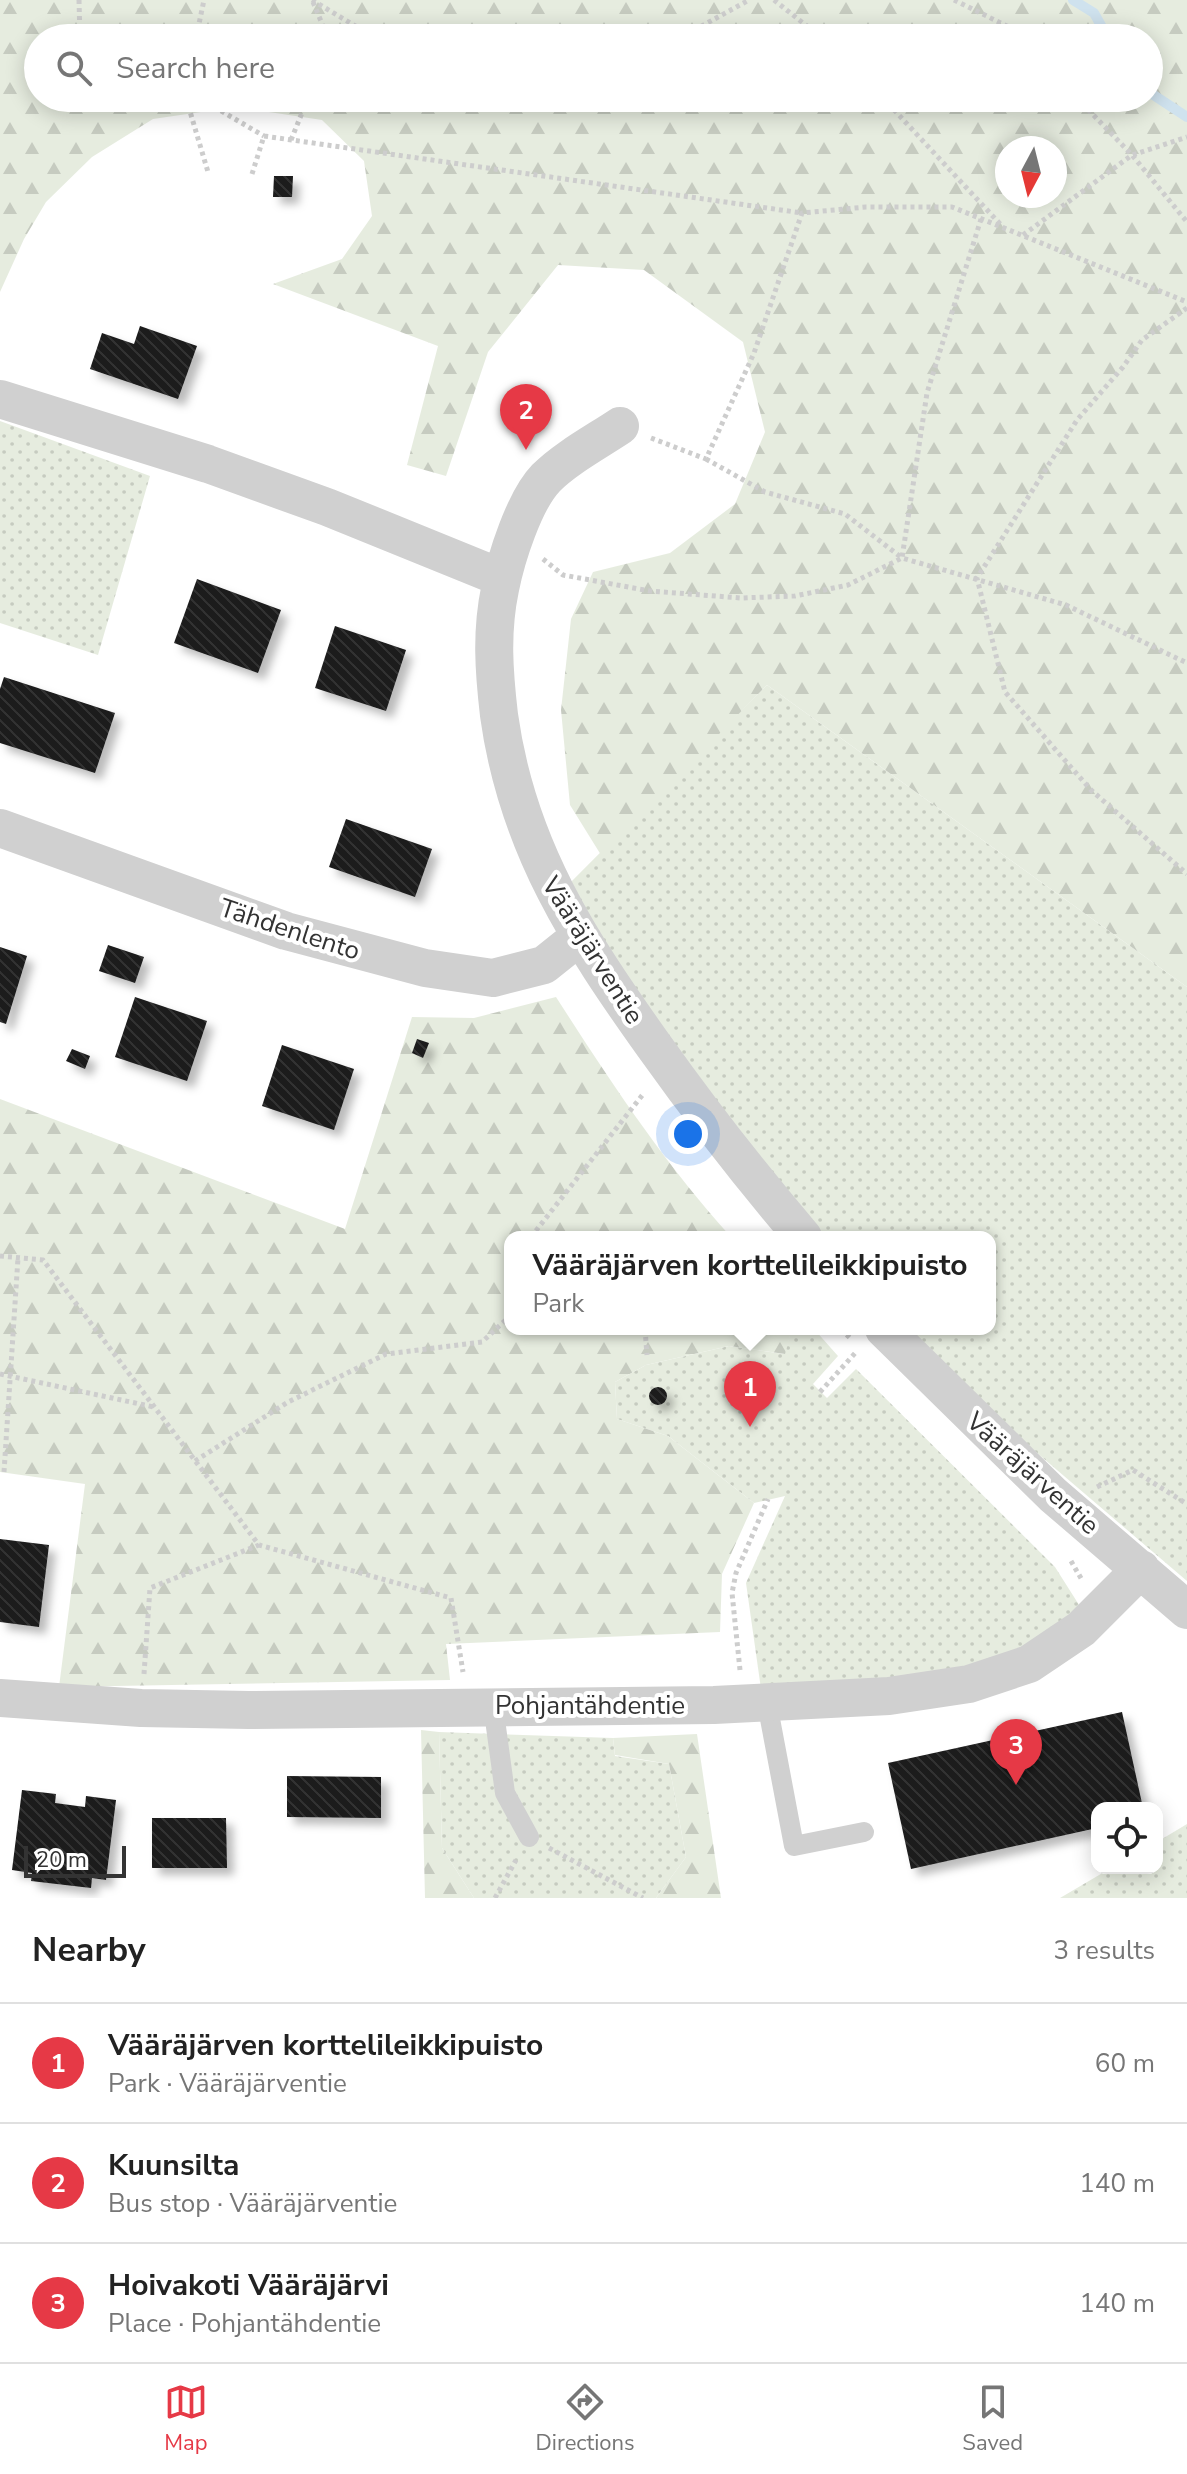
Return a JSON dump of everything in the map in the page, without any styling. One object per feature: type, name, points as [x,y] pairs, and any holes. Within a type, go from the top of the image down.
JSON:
[{"type":"street","points":[[0,399],[208,464],[519,574]]},
{"type":"street","name":"Vääräjärventie","points":[[620,426],[545,479],[514,536],[519,574],[494,620],[494,672],[505,757],[520,813],[542,869],[579,937],[746,1170],[798,1231]]},
{"type":"street","name":"Tähdenlento","points":[[0,828],[286,931],[425,968],[493,978],[544,965],[579,937]]},
{"type":"street","name":"Vääräjärventie","points":[[872,1339],[1187,1610]]},
{"type":"street","name":"Pohjantähdentie","points":[[0,1698],[141,1708],[755,1703],[889,1696],[969,1684],[1029,1664],[1081,1629],[1141,1569]]},
{"type":"lane","points":[[755,1703],[794,1846],[864,1832]]},
{"type":"lane","points":[[481,1705],[505,1793],[529,1837]]},
{"type":"path","points":[[79,0],[80,24]]},
{"type":"path","points":[[199,24],[204,0]]},
{"type":"path","points":[[312,0],[322,24]]},
{"type":"path","points":[[312,0],[352,24]]},
{"type":"path","points":[[705,24],[749,0]]},
{"type":"path","points":[[774,0],[804,24]]},
{"type":"path","points":[[954,0],[1003,24]]},
{"type":"path","points":[[190,112],[208,172]]},
{"type":"path","points":[[223,112],[264,136],[802,213],[866,207],[952,207],[1187,305],[1142,340],[1077,420],[977,578],[1005,692],[1091,790],[1187,874]]},
{"type":"path","points":[[291,140],[302,112]]},
{"type":"path","points":[[896,112],[1006,229]]},
{"type":"path","points":[[1091,112],[1132,155],[1187,222]]},
{"type":"path","points":[[252,174],[264,136]]},
{"type":"path","points":[[1022,236],[1132,155],[1187,137]]},
{"type":"path","points":[[706,459],[754,353],[802,213]]},
{"type":"path","points":[[902,558],[927,393],[981,219]]},
{"type":"path","points":[[620,426],[706,459],[765,492],[845,514],[902,558],[1066,605],[1187,663]]},
{"type":"path","points":[[519,574],[539,557],[544,545]]},
{"type":"path","points":[[539,557],[563,575],[650,591],[741,598],[795,596],[848,585],[902,558]]},
{"type":"path","points":[[536,1231],[644,1093]]},
{"type":"path","points":[[0,1256],[43,1260],[259,1545]]},
{"type":"path","points":[[4,1472],[18,1258]]},
{"type":"path","points":[[195,1461],[288,1402],[386,1354],[482,1342],[504,1322]]},
{"type":"path","points":[[645,1335],[647,1355]]},
{"type":"path","points":[[820,1392],[872,1339]]},
{"type":"path","points":[[0,1374],[155,1408]]},
{"type":"path","points":[[1092,1489],[1133,1470],[1187,1504]]},
{"type":"path","points":[[755,1703],[732,1593],[736,1573],[768,1499]]},
{"type":"path","points":[[141,1708],[150,1588],[259,1545],[451,1598],[481,1705]]},
{"type":"path","points":[[495,1898],[529,1837],[643,1898]]},
{"type":"green space","points":[[0,0],[1187,0],[1187,987],[767,685],[601,855],[570,805],[561,710],[571,619],[593,572],[670,553],[735,504],[765,432],[743,342],[644,270],[558,265],[488,352],[446,476],[407,465],[438,346],[273,284],[342,259],[372,216],[364,161],[322,120],[268,112],[1163,112],[1163,24],[24,24],[24,112],[201,112],[153,119],[92,157],[46,202],[24,239],[0,292]]},
{"type":"green space","points":[[0,421],[150,476],[98,655],[0,623]]},
{"type":"green space","points":[[767,685],[1187,987],[1187,1581],[976,1401],[914,1335],[996,1335],[996,1231],[818,1231],[690,1070],[565,888]]},
{"type":"green space","points":[[556,997],[660,1151],[726,1231],[504,1231],[504,1335],[790,1335],[785,1354],[729,1346],[646,1365],[615,1382],[617,1419],[668,1436],[754,1503],[722,1574],[720,1632],[446,1644],[450,1680],[59,1687],[85,1484],[0,1472],[0,1099],[345,1229],[412,1017],[474,1018]]},
{"type":"green space","points":[[790,1335],[819,1335],[838,1356],[813,1384],[827,1398],[856,1369],[1055,1567],[1081,1608],[1050,1633],[1014,1651],[973,1665],[886,1681],[761,1689],[746,1583],[785,1496],[754,1503],[668,1436],[617,1419],[615,1382],[646,1365],[729,1346],[784,1354]]},
{"type":"green space","points":[[421,1730],[439,1732],[442,1848],[474,1898],[425,1898]]},
{"type":"green space","points":[[439,1732],[613,1738],[615,1756],[669,1764],[686,1857],[656,1898],[474,1898],[442,1848]]},
{"type":"green space","points":[[697,1734],[721,1898],[656,1898],[686,1857],[669,1764],[615,1755],[613,1738]]},
{"type":"green space","points":[[1187,1824],[1187,1898],[1060,1898],[1101,1874],[1163,1874],[1163,1838]]},
{"type":"building","points":[[274,176],[293,176],[292,197],[273,197]]},
{"type":"building","points":[[140,326],[197,346],[178,399],[90,369],[102,333],[134,344]]},
{"type":"building","points":[[197,579],[281,610],[258,673],[174,643]]},
{"type":"building","points":[[335,626],[406,650],[386,711],[315,688]]},
{"type":"building","points":[[4,677],[115,713],[95,773],[0,743],[0,689]]},
{"type":"building","points":[[346,819],[432,849],[415,897],[329,867]]},
{"type":"building","points":[[108,945],[144,957],[135,983],[99,971]]},
{"type":"building","points":[[0,947],[27,956],[6,1024],[0,1022]]},
{"type":"building","points":[[135,997],[207,1021],[187,1081],[115,1057]]},
{"type":"building","points":[[417,1039],[429,1043],[423,1058],[412,1053]]},
{"type":"building","points":[[282,1045],[354,1069],[334,1130],[262,1106]]},
{"type":"building","points":[[72,1049],[90,1056],[85,1069],[66,1061]]},
{"type":"building","points":[[658,1387],[667,1396],[658,1405],[649,1396]]},
{"type":"building","points":[[0,1539],[49,1545],[39,1627],[0,1622]]},
{"type":"building","points":[[1122,1712],[1142,1802],[1091,1802],[1091,1829],[911,1869],[888,1763]]},
{"type":"building","points":[[287,1776],[381,1777],[381,1818],[287,1817]]},
{"type":"building","points":[[22,1790],[56,1794],[55,1803],[85,1807],[86,1796],[116,1800],[106,1880],[92,1878],[91,1888],[31,1881],[32,1873],[12,1870]]},
{"type":"building","points":[[152,1818],[226,1818],[227,1868],[152,1868]]},
{"type":"waterway","points":[[1073,0],[1094,13],[1100,24]]},
{"type":"waterway","points":[[1163,101],[1187,117]]},
{"type":"place","name":"Kuunsilta","points":[[526,450]]},
{"type":"place","name":"Vääräjärven korttelileikkipuisto","points":[[750,1427]]},
{"type":"place","name":"Hoivakoti Vääräjärvi","points":[[1016,1785]]}]
